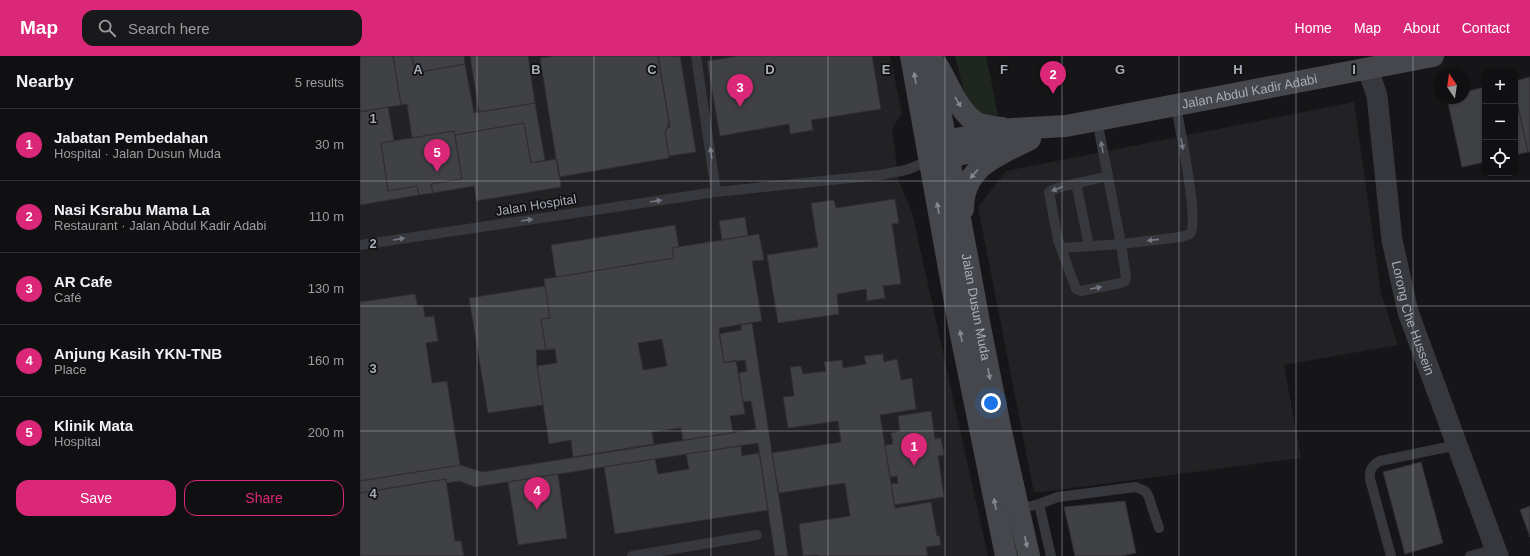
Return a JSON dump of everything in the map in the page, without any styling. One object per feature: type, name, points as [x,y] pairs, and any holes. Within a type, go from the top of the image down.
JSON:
[{"type":"main road","points":[[911,56],[938,151],[960,330],[1006,556]]},
{"type":"main road","points":[[931,56],[960,106],[971,118],[986,126],[1021,134]]},
{"type":"main road","name":"Jalan Dusun Muda","points":[[931,56],[938,151],[962,230],[999,420],[1029,556]]},
{"type":"main road","name":"Jalan Abdul Kadir Adabi","points":[[938,151],[1433,56]]},
{"type":"main road","points":[[962,230],[962,203],[965,187],[973,174],[1021,134]]},
{"type":"street","name":"Lorong Che Hussein","points":[[1368,69],[1377,96],[1392,240],[1408,312],[1497,552]]},
{"type":"lane","points":[[696,56],[716,192]]},
{"type":"lane","points":[[1062,248],[1121,244],[1181,237],[1190,234],[1192,231],[1190,189],[1176,105]]},
{"type":"lane","points":[[1097,120],[1108,176],[1121,244],[1126,277],[1125,281],[1121,284],[1081,291],[1076,290],[1074,288],[1058,237],[1049,192],[1057,188],[1108,176]]},
{"type":"lane","name":"Jalan Hospital","points":[[360,245],[716,192],[880,175],[906,170],[938,151]]},
{"type":"lane","points":[[1076,184],[1089,246]]},
{"type":"lane","points":[[1391,556],[1370,479],[1371,468],[1380,461],[1457,445]]},
{"type":"lane","points":[[1018,509],[1039,504],[1058,497],[1136,487],[1141,488],[1148,495],[1159,528]]},
{"type":"lane","points":[[1039,504],[1051,556]]},
{"type":"lane","points":[[632,556],[757,535]]},
{"type":"lane","points":[[1470,556],[1497,552]]},
{"type":"shaded area","points":[[360,56],[890,56],[902,113],[892,129],[899,182],[912,212],[988,556],[360,556]]},
{"type":"shaded area","points":[[955,56],[986,56],[998,115],[989,116],[973,110],[964,92]]},
{"type":"shaded area","points":[[1354,102],[1381,293],[1398,345],[1284,365],[1301,458],[1034,493],[978,207],[1006,171]]},
{"type":"building","points":[[360,56],[393,56],[401,105],[360,112]]},
{"type":"building","points":[[393,56],[412,56],[415,73],[465,64],[474,113],[535,103],[545,160],[531,163],[524,123],[455,135],[454,131],[412,138],[407,104],[401,105]]},
{"type":"building","points":[[412,56],[464,56],[465,64],[415,73]]},
{"type":"building","points":[[470,56],[528,56],[535,103],[479,112]]},
{"type":"building","points":[[554,56],[658,56],[669,123],[665,132],[669,158],[559,177],[540,58]]},
{"type":"building","points":[[658,56],[680,56],[696,152],[669,156],[665,132],[667,128],[670,127]]},
{"type":"building","points":[[739,56],[872,56],[881,109],[811,120],[813,130],[790,134],[789,124],[720,136],[707,61]]},
{"type":"building","points":[[1530,77],[1530,152],[1528,152],[1518,107],[1518,80]]},
{"type":"building","points":[[1482,88],[1482,163],[1462,167],[1448,104],[1470,104],[1470,91]]},
{"type":"building","points":[[388,107],[394,141],[381,143],[388,191],[417,186],[419,195],[360,205],[360,112]]},
{"type":"building","points":[[1518,107],[1528,152],[1518,154]]},
{"type":"building","points":[[524,123],[531,163],[557,159],[561,187],[476,201],[474,186],[433,193],[431,184],[462,179],[455,135]]},
{"type":"building","points":[[454,131],[462,179],[431,184],[433,193],[419,195],[417,186],[388,191],[381,143]]},
{"type":"building","points":[[895,199],[899,223],[892,224],[901,284],[883,286],[885,298],[867,301],[866,289],[837,294],[839,314],[778,323],[767,255],[818,247],[811,203],[834,200],[836,208]]},
{"type":"building","points":[[745,217],[748,236],[722,240],[719,221]]},
{"type":"building","points":[[675,225],[679,247],[672,248],[674,258],[556,277],[551,245]]},
{"type":"building","points":[[759,234],[764,260],[752,261],[762,321],[719,328],[724,363],[736,360],[745,414],[730,416],[733,433],[683,440],[681,428],[652,432],[654,444],[573,457],[571,440],[549,444],[537,366],[557,363],[555,349],[546,350],[541,319],[550,318],[544,279],[674,258],[672,248]],"holes":[[[662,339],[667,366],[643,370],[638,343]]]},
{"type":"building","points":[[545,286],[550,318],[541,319],[546,350],[536,350],[543,405],[488,413],[469,298]]},
{"type":"building","points":[[415,294],[418,306],[423,305],[425,317],[434,316],[438,341],[426,343],[432,383],[447,381],[460,465],[360,481],[360,302]]},
{"type":"building","points":[[752,323],[788,556],[775,556],[758,443],[475,487],[459,481],[446,483],[446,479],[360,493],[360,481],[460,465],[482,472],[756,429],[751,401],[743,402],[739,373],[747,371],[745,360],[724,363],[719,334],[741,330],[741,325]]},
{"type":"building","points":[[883,354],[884,362],[897,359],[901,380],[912,378],[916,409],[880,415],[895,508],[931,502],[937,536],[939,535],[941,545],[926,547],[928,556],[803,556],[799,524],[850,516],[845,483],[779,493],[772,453],[841,442],[838,421],[788,428],[783,397],[794,396],[790,367],[801,366],[803,374],[826,371],[824,362],[842,360],[843,368],[866,364],[864,356]]},
{"type":"building","points":[[931,411],[935,439],[941,438],[944,455],[938,456],[944,497],[894,505],[891,484],[898,483],[897,476],[890,477],[885,445],[893,444],[891,433],[900,431],[898,416]]},
{"type":"building","points":[[741,446],[742,456],[759,453],[768,510],[615,534],[604,467],[655,459],[658,474],[689,469],[686,454]]},
{"type":"building","points":[[1421,462],[1443,543],[1405,554],[1383,472]]},
{"type":"building","points":[[558,474],[567,538],[518,545],[508,482]]},
{"type":"building","points":[[446,479],[455,541],[461,541],[464,556],[360,556],[360,493]]},
{"type":"building","points":[[1125,501],[1136,553],[1121,556],[1075,556],[1064,507]]},
{"type":"building","points":[[1530,506],[1530,537],[1520,510]]},
{"type":"place","name":"Nasi Ksrabu Mama La","points":[[1053,94]]},
{"type":"place","name":"AR Cafe","points":[[740,107]]},
{"type":"place","name":"Klinik Mata","points":[[437,172]]},
{"type":"place","name":"Jabatan Pembedahan","points":[[914,466]]},
{"type":"place","name":"Anjung Kasih YKN-TNB","points":[[537,510]]}]
